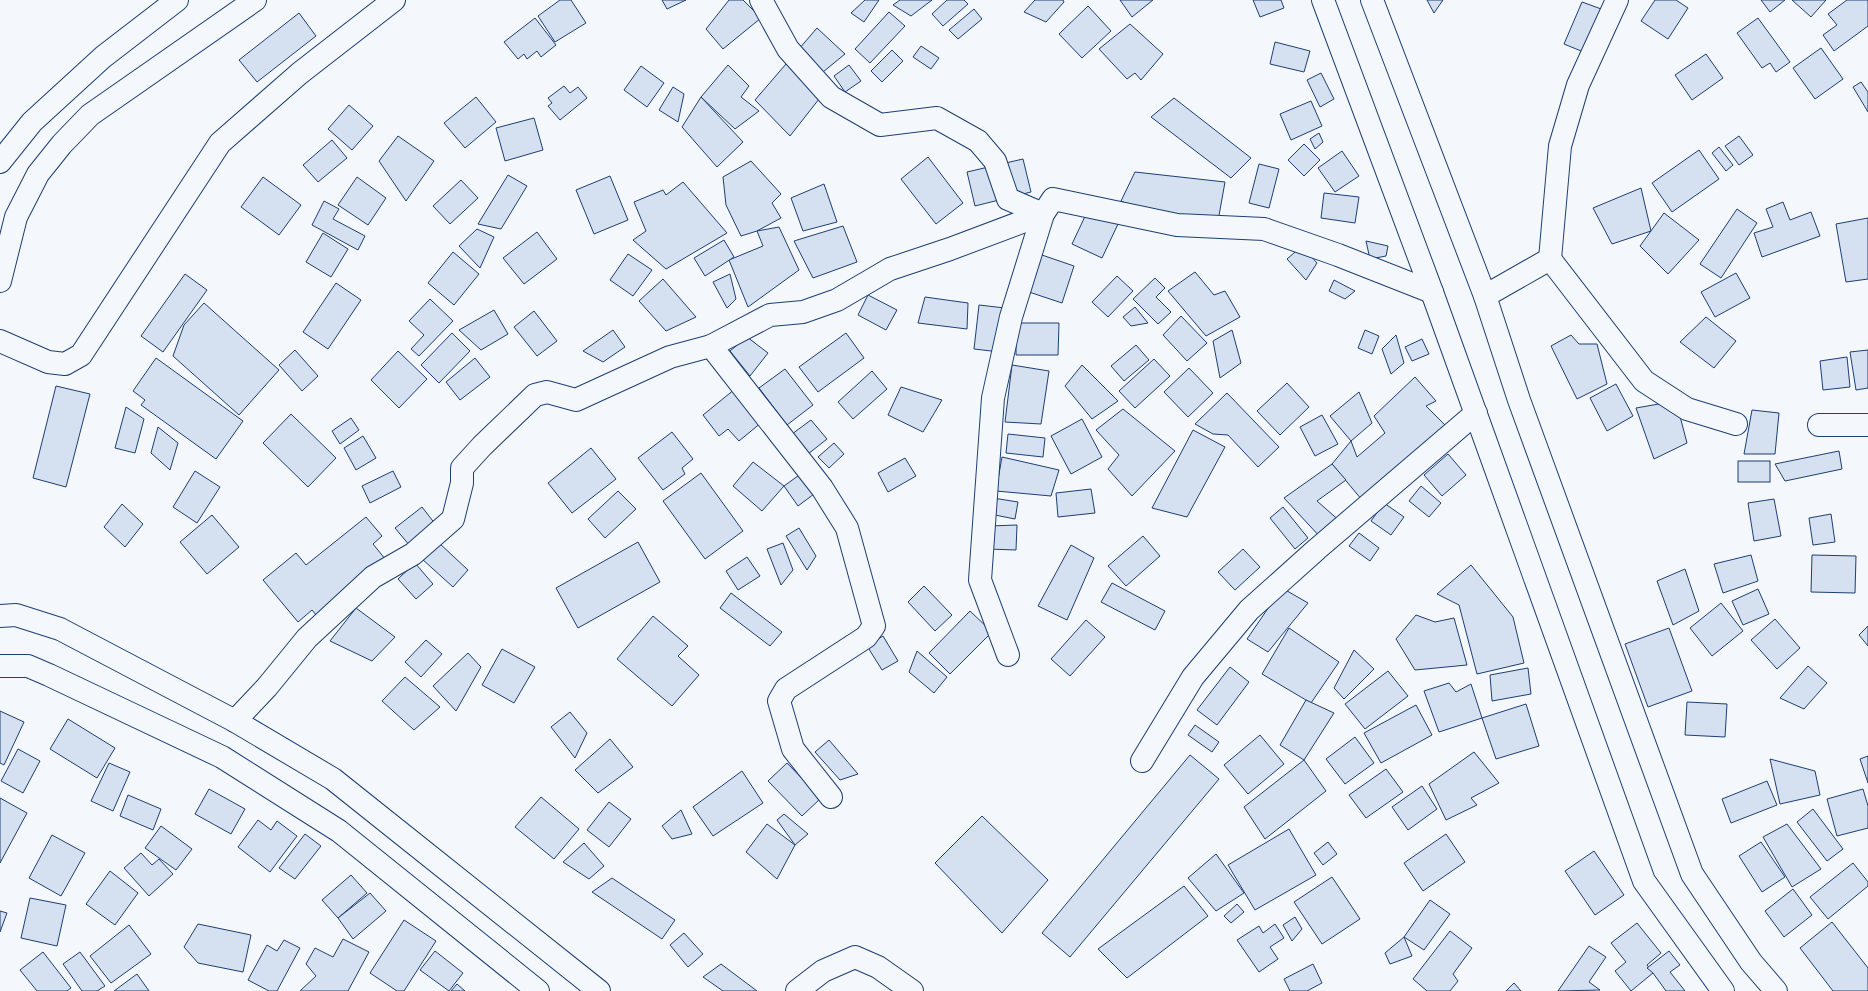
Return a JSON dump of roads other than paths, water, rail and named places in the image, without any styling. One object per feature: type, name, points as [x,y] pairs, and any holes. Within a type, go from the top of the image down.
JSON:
[{"type":"street","points":[[0,162],[32,122],[103,57],[177,0]]},
{"type":"street","points":[[0,280],[16,217],[38,174],[62,144],[90,115],[255,0]]},
{"type":"street","points":[[0,341],[48,362],[65,364],[81,355],[220,143],[300,73],[394,0]]},
{"type":"street","points":[[761,0],[788,49],[830,97],[880,125],[937,118],[978,141],[995,161],[1008,199],[1043,214]]},
{"type":"street","points":[[1323,0],[1432,292],[1644,881],[1723,991]]},
{"type":"street","points":[[1372,0],[1485,296],[1519,400],[1692,874],[1751,962],[1776,991]]},
{"type":"street","points":[[1617,0],[1578,85],[1560,146],[1550,259],[1644,381],[1687,408],[1736,424]]},
{"type":"street","points":[[1008,655],[980,580],[993,398],[1011,316],[1043,214],[1053,199],[1177,225],[1264,229],[1338,255],[1432,292]]},
{"type":"street","points":[[235,721],[267,687],[307,638],[373,577],[413,554],[454,519],[462,484],[462,468],[482,446],[535,395],[546,392],[576,400],[670,357],[710,346],[770,316],[803,312],[837,300],[890,269],[950,249],[1043,214]]},
{"type":"street","points":[[1485,296],[1550,259]]},
{"type":"street","points":[[710,346],[822,488],[847,528],[874,626],[866,637],[786,689],[779,701],[793,749],[831,797]]},
{"type":"street","points":[[1142,761],[1193,677],[1249,610],[1317,549],[1476,413]]},
{"type":"street","points":[[1819,425],[1868,425]]},
{"type":"street","points":[[0,616],[16,615],[60,629],[235,721],[333,779],[600,991]]},
{"type":"street","points":[[0,666],[28,666],[222,756],[338,831],[538,991]]},
{"type":"street","points":[[797,991],[823,971],[855,957],[878,967],[912,991]]}]
